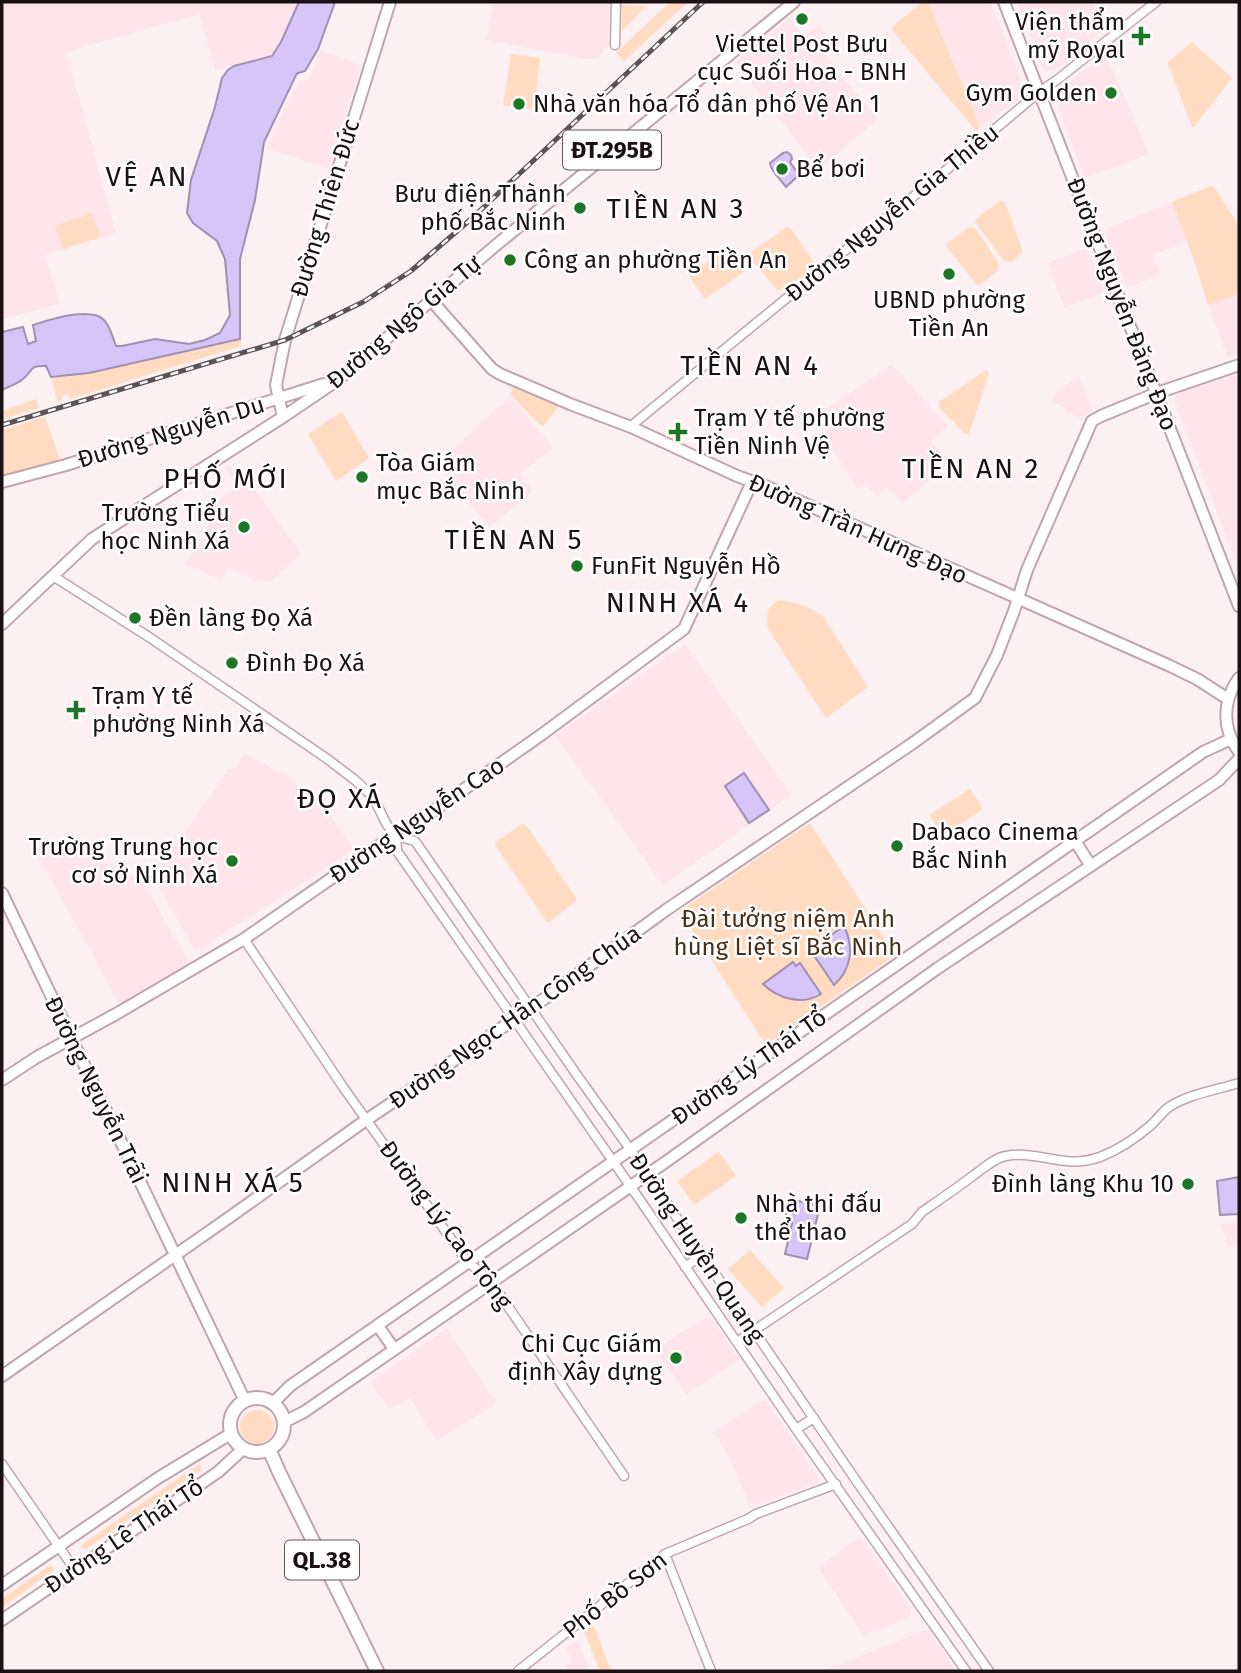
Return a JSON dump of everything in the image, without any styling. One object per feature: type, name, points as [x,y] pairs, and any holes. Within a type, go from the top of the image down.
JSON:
[{"type":"highway","points":[[260,1398],[273,1403],[280,1410],[284,1422],[281,1438],[269,1449],[257,1451],[244,1448],[232,1433],[233,1412],[245,1401],[260,1398]]},
{"type":"highway","name":"QL.38","points":[[269,1449],[377,1671]]},
{"type":"main road","name":"Đường Thiên Đức","points":[[283,417],[276,385],[285,340],[390,2]]},
{"type":"main road","name":"Đường Ngô Gia Tự","points":[[2,624],[92,539],[339,379],[577,178],[794,2]]},
{"type":"main road","name":"Đường Nguyễn Đăng Đạo","points":[[1003,2],[1239,606]]},
{"type":"main road","name":"Đường Trần Hưng Đạo","points":[[431,300],[492,369],[570,404],[631,427],[1197,679],[1228,699]]},
{"type":"main road","name":"Đường Ngọc Hân Công Chúa","points":[[2,1376],[975,698],[996,656],[1027,570],[1091,424],[1101,416],[1157,393],[1239,365]]},
{"type":"main road","name":"Đường Nguyễn Du","points":[[2,482],[66,465],[339,379]]},
{"type":"main road","name":"Đường Nguyễn Cao","points":[[2,1080],[244,939],[541,735],[684,629],[751,482]]},
{"type":"main road","points":[[1239,678],[1228,699],[1226,717],[1231,739],[1239,752]]},
{"type":"main road","name":"Đường Lý Thái Tổ","points":[[273,1403],[288,1387],[630,1149],[1203,752],[1231,739]]},
{"type":"main road","name":"Đường Lý Thái Tổ","points":[[284,1422],[304,1412],[492,1283],[939,968],[1220,779],[1239,759]]},
{"type":"main road","points":[[1075,841],[1091,866]]},
{"type":"main road","name":"Đường Nguyễn Trãi","points":[[2,893],[245,1401]]},
{"type":"main road","points":[[378,1326],[394,1349]]},
{"type":"main road","name":"Đường Lê Thái Tổ","points":[[2,1585],[158,1478],[232,1433]]},
{"type":"main road","name":"Đường Lê Thái Tổ","points":[[2,1620],[218,1472],[244,1448]]},
{"type":"street","points":[[615,2],[615,45]]},
{"type":"street","name":"Đường Nguyễn Gia Thiều","points":[[631,427],[1038,93],[1157,2]]},
{"type":"street","name":"Đường Huyền Quang","points":[[53,576],[149,637],[355,780],[373,797],[387,825],[397,836],[415,841],[988,1671]]},
{"type":"street","name":"Đường Huyền Quang","points":[[397,836],[397,851],[966,1671]]},
{"type":"street","name":"Đường Lý Cao Tông","points":[[244,939],[343,1087],[469,1263],[492,1283],[624,1476]]},
{"type":"street","points":[[563,1089],[579,1078]]},
{"type":"street","points":[[737,1342],[912,1224],[922,1212],[1000,1157],[1019,1155],[1076,1162],[1099,1157],[1135,1138],[1152,1125],[1167,1108],[1199,1094],[1239,1083]]},
{"type":"street","points":[[684,1267],[702,1255]]},
{"type":"street","points":[[796,1429],[814,1418]]},
{"type":"street","points":[[2,1464],[75,1570]]},
{"type":"street","name":"Phố Bồ Sơn","points":[[518,1671],[665,1554],[756,1514],[855,1479]]},
{"type":"street","points":[[885,1554],[901,1544]]},
{"type":"street","points":[[665,1554],[711,1671]]},
{"type":"shaded area","points":[[2,2],[299,2],[283,38],[271,55],[215,70],[199,14],[66,52],[116,233],[45,255],[60,304],[2,319]]},
{"type":"shaded area","points":[[299,2],[335,2],[318,49],[305,71],[296,75],[264,142],[255,200],[240,259],[240,339],[89,373],[51,377],[46,366],[37,366],[21,381],[2,390],[2,332],[23,327],[28,344],[36,341],[33,325],[90,314],[104,320],[116,346],[155,339],[189,344],[220,333],[230,315],[225,259],[217,241],[193,223],[187,213],[191,180],[222,78],[234,66],[272,56]]},
{"type":"shaded area","points":[[493,2],[610,2],[608,45],[600,56],[587,59],[486,40]]},
{"type":"shaded area","points":[[928,2],[990,2],[1008,45],[1024,89],[1023,97],[980,127]]},
{"type":"shaded area","points":[[1017,2],[1092,2],[1110,25],[1055,70],[1047,71],[1041,65]]},
{"type":"shaded area","points":[[790,18],[804,36],[820,25],[829,37],[818,47],[878,119],[819,169],[735,62]]},
{"type":"shaded area","points":[[319,50],[361,65],[329,169],[266,148],[285,106],[300,82],[310,79]]},
{"type":"shaded area","points":[[1102,56],[1108,59],[1149,154],[1085,178],[1057,105],[1061,89]]},
{"type":"shaded area","name":"Bể bơi","points":[[787,152],[791,155],[790,162],[799,175],[786,187],[770,163]]},
{"type":"shaded area","points":[[1172,202],[1187,242],[1153,255],[1160,275],[1127,288],[1106,236],[1108,228]]},
{"type":"shaded area","points":[[1087,248],[1103,289],[1102,293],[1065,308],[1047,263]]},
{"type":"shaded area","points":[[1239,294],[1239,354],[1228,358],[1208,305]]},
{"type":"shaded area","points":[[893,366],[948,426],[932,442],[950,462],[903,503],[887,487],[878,495],[865,485],[857,489],[832,447],[818,415]]},
{"type":"shaded area","points":[[1236,375],[1239,384],[1239,570],[1174,399],[1179,393]]},
{"type":"shaded area","points":[[1079,377],[1093,410],[1082,419],[1050,401],[1058,391]]},
{"type":"shaded area","points":[[511,396],[553,448],[520,473],[533,492],[489,527],[437,464]]},
{"type":"shaded area","name":"Trường Tiểu học Ninh Xá","points":[[229,464],[242,482],[247,478],[301,554],[269,583],[252,579],[229,567],[222,580],[185,564],[205,535],[219,500],[237,486],[224,467]]},
{"type":"shaded area","points":[[685,644],[791,795],[663,885],[555,735]]},
{"type":"shaded area","name":"Trạm Y tế phường Ninh Xá","points":[[74,698],[89,709],[78,723],[64,711]]},
{"type":"shaded area","name":"Trường Trung học cơ sở Ninh Xá","points":[[245,754],[286,775],[324,806],[354,849],[195,952],[154,876],[229,769],[235,768]]},
{"type":"shaded area","points":[[744,773],[769,810],[749,823],[725,786]]},
{"type":"shaded area","points":[[57,842],[142,880],[193,970],[123,1010],[37,854]]},
{"type":"shaded area","points":[[844,926],[850,950],[848,965],[834,985],[813,954],[817,951],[814,947]]},
{"type":"shaded area","points":[[793,962],[796,966],[800,963],[821,994],[814,998],[790,999],[763,984]]},
{"type":"shaded area","points":[[1239,1177],[1239,1214],[1220,1215],[1217,1181]]},
{"type":"shaded area","points":[[798,1201],[820,1206],[807,1259],[785,1254],[792,1223],[787,1235],[781,1231],[786,1220],[786,1207],[795,1202],[795,1214]]},
{"type":"shaded area","points":[[1239,1222],[1239,1244],[1229,1248],[1221,1224]]},
{"type":"shaded area","points":[[706,1317],[712,1318],[739,1360],[687,1394],[658,1354],[658,1348]]},
{"type":"shaded area","points":[[447,1328],[496,1403],[436,1441],[410,1398],[389,1409],[370,1382]]},
{"type":"shaded area","points":[[765,1399],[818,1477],[818,1482],[752,1507],[714,1432]]},
{"type":"shaded area","points":[[860,1536],[911,1610],[909,1618],[864,1635],[818,1568]]},
{"type":"shaded area","points":[[927,1629],[957,1671],[820,1671],[835,1666]]},
{"type":"shaded area","points":[[578,1640],[590,1671],[567,1671],[566,1665],[572,1662],[566,1648]]},
{"type":"green space","points":[[670,2],[688,2],[624,61],[616,53]]},
{"type":"green space","points":[[922,2],[928,2],[980,127],[976,131],[892,30],[893,26]]},
{"type":"green space","points":[[622,5],[646,6],[622,31]]},
{"type":"green space","points":[[1192,42],[1232,78],[1194,127],[1168,64]]},
{"type":"green space","points":[[511,54],[540,58],[534,109],[503,105]]},
{"type":"green space","points":[[1211,186],[1239,226],[1239,294],[1208,305],[1172,202]]},
{"type":"green space","points":[[1000,201],[1004,201],[1022,249],[1022,253],[1012,262],[1004,261],[975,222]]},
{"type":"green space","points":[[92,213],[100,237],[63,249],[55,226]]},
{"type":"green space","points":[[787,227],[815,264],[815,268],[793,286],[777,290],[750,258],[750,253]]},
{"type":"green space","points":[[969,227],[975,228],[998,262],[998,270],[978,286],[945,245]]},
{"type":"green space","points":[[730,245],[748,269],[705,299],[689,276]]},
{"type":"green space","points":[[241,339],[241,346],[70,399],[68,394],[62,396],[62,400],[58,402],[51,378],[79,375]]},
{"type":"green space","points":[[986,370],[989,373],[969,434],[965,434],[939,407],[939,402]]},
{"type":"green space","points":[[518,385],[559,403],[544,425],[540,425],[510,394],[514,386]]},
{"type":"green space","points":[[36,399],[39,408],[2,419],[2,411]]},
{"type":"green space","points":[[342,412],[369,458],[336,481],[308,434]]},
{"type":"green space","points":[[45,417],[60,460],[2,476],[2,430]]},
{"type":"green space","points":[[779,600],[802,605],[823,616],[868,687],[826,718],[768,629],[768,612]]},
{"type":"green space","points":[[970,789],[983,809],[943,836],[929,815]]},
{"type":"green space","name":"Đài tưởng niệm Anh hùng Liệt sĩ Bắc Ninh","points":[[810,823],[895,955],[766,1045],[680,911]]},
{"type":"green space","points":[[522,824],[526,825],[576,898],[576,901],[549,922],[495,845]]},
{"type":"green space","points":[[719,1152],[736,1176],[694,1205],[677,1181]]},
{"type":"green space","points":[[750,1250],[784,1288],[762,1307],[728,1269]]},
{"type":"green space","points":[[257,1410],[269,1415],[274,1427],[269,1439],[257,1444],[245,1439],[240,1427],[245,1415]]},
{"type":"green space","points":[[199,1464],[202,1466],[201,1470],[86,1549],[82,1549],[81,1545]]},
{"type":"green space","points":[[50,1565],[55,1568],[53,1571],[2,1607],[2,1599]]},
{"type":"green space","points":[[591,1618],[611,1671],[600,1671],[581,1623]]},
{"type":"railway","points":[[2,425],[285,340],[363,302],[411,271],[471,219],[703,2]]},
{"type":"place","name":"Viettel Post Bưu cục Suối Hoa - BNH","points":[[802,19]]},
{"type":"place","name":"Viện thẩm mỹ Royal","points":[[1141,36]]},
{"type":"place","name":"Gym Golden","points":[[1111,93]]},
{"type":"place","name":"Nhà văn hóa Tổ dân phố Vệ An 1","points":[[519,104]]},
{"type":"place","name":"Bể bơi","points":[[782,169]]},
{"type":"place","name":"Bưu điện Thành phố Bắc Ninh","points":[[580,208]]},
{"type":"place","name":"Công an phường Tiền An","points":[[510,260]]},
{"type":"place","name":"UBND phường Tiền An","points":[[949,274]]},
{"type":"place","name":"Trạm Y tế phường Tiền Ninh Vệ","points":[[678,432]]},
{"type":"place","name":"Tòa Giám mục Bắc Ninh","points":[[362,477]]},
{"type":"place","name":"Trường Tiểu học Ninh Xá","points":[[244,527]]},
{"type":"place","name":"FunFit Nguyễn Hồ","points":[[577,566]]},
{"type":"place","name":"Đền làng Đọ Xá","points":[[135,618]]},
{"type":"place","name":"Đình Đọ Xá","points":[[232,663]]},
{"type":"place","name":"Trạm Y tế phường Ninh Xá","points":[[76,710]]},
{"type":"place","name":"Dabaco Cinema Bắc Ninh","points":[[897,846]]},
{"type":"place","name":"Trường Trung học cơ sở Ninh Xá","points":[[232,861]]},
{"type":"place","name":"Đình làng Khu 10","points":[[1188,1184]]},
{"type":"place","name":"Nhà thi đấu thể thao","points":[[741,1218]]},
{"type":"place","name":"Chi Cục Giám định Xây dựng","points":[[676,1358]]},
{"type":"district","name":"VỆ AN","points":[[147,176]]},
{"type":"district","name":"TIỀN AN 3","points":[[676,208]]},
{"type":"district","name":"TIỀN AN 4","points":[[750,365]]},
{"type":"district","name":"TIỀN AN 2","points":[[971,468]]},
{"type":"district","name":"PHỐ MỚI","points":[[226,478]]},
{"type":"district","name":"TIỀN AN 5","points":[[514,539]]},
{"type":"district","name":"NINH XÁ 4","points":[[678,602]]},
{"type":"district","name":"ĐỌ XÁ","points":[[340,798]]},
{"type":"district","name":"NINH XÁ 5","points":[[233,1182]]}]
